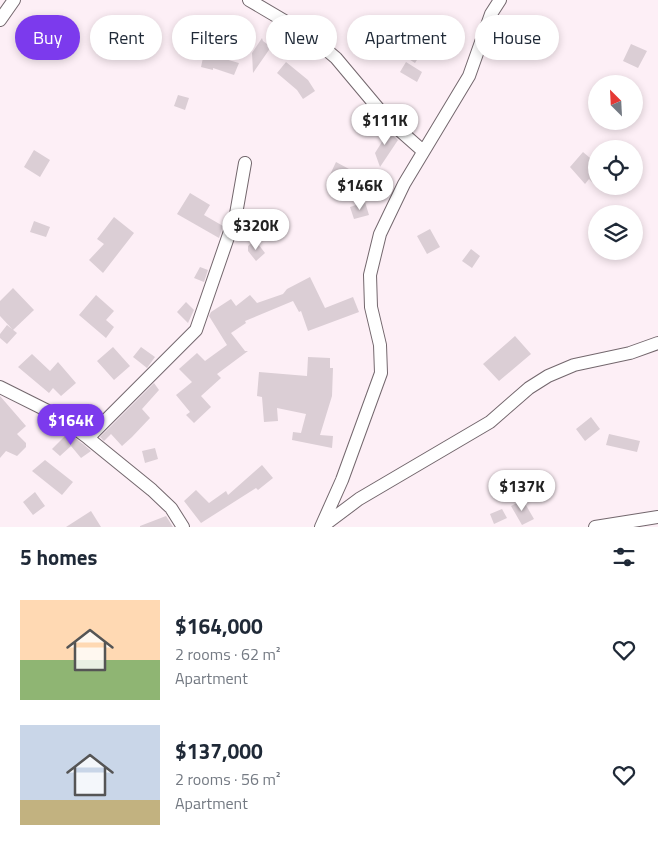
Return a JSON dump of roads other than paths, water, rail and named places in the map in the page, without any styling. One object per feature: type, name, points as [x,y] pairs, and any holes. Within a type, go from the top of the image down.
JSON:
[{"type":"street","points":[[0,20],[14,0]]},
{"type":"street","points":[[249,0],[310,36],[336,58],[388,120],[423,151]]},
{"type":"street","points":[[500,0],[491,14],[469,76],[423,151],[380,234],[370,275],[371,306],[380,345],[381,373],[342,480],[321,527],[359,499],[490,422],[529,388],[548,376],[574,365],[630,353],[658,343]]},
{"type":"street","points":[[88,438],[196,330],[236,214],[245,163]]},
{"type":"street","points":[[0,387],[60,417],[88,438],[152,490],[170,508],[183,527]]},
{"type":"street","points":[[595,527],[658,517]]}]
